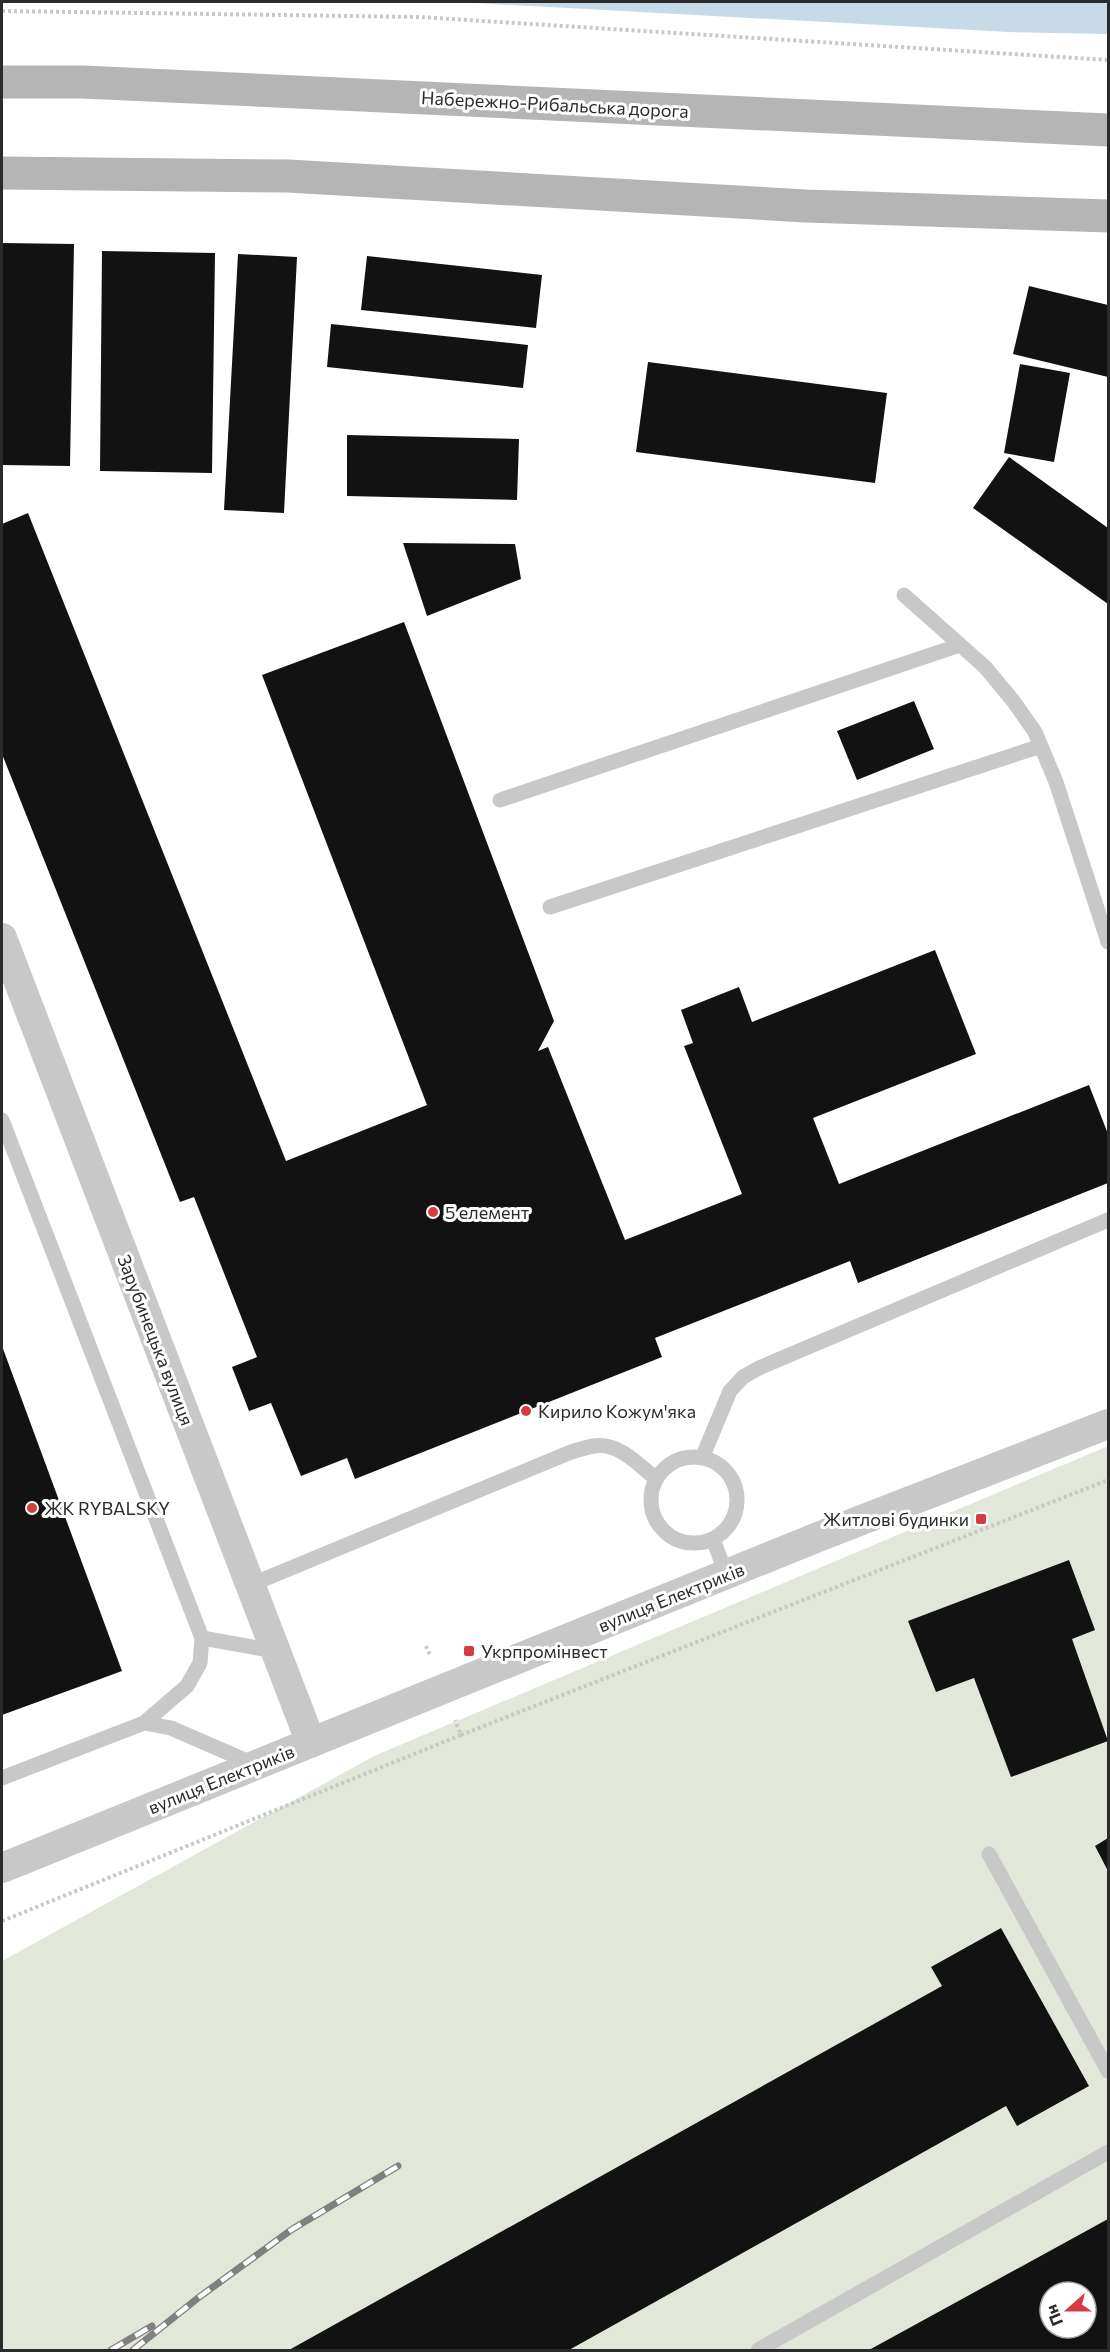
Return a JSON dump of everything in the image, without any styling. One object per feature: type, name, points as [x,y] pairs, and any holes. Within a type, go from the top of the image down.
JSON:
[{"type":"main road","name":"Набережно-Рибальська дорога","points":[[2,82],[95,83],[1108,130]]},
{"type":"main road","points":[[2,174],[288,176],[806,206],[1108,216]]},
{"type":"street","name":"Зарубинецька вулиця","points":[[5,956],[311,1743]]},
{"type":"street","name":"вулиця Електриків","points":[[2,1868],[726,1574],[1108,1424]]},
{"type":"lane","points":[[904,595],[985,667],[1035,732],[1056,782],[1108,942]]},
{"type":"lane","points":[[500,800],[960,645]]},
{"type":"lane","points":[[550,907],[1041,746]]},
{"type":"lane","points":[[2,1120],[4,1136],[202,1638],[200,1663],[187,1686],[144,1723],[2,1778]]},
{"type":"lane","points":[[702,1458],[730,1391],[743,1377],[770,1363],[1108,1220]]},
{"type":"lane","points":[[250,1585],[571,1452],[594,1446],[614,1448],[629,1456],[656,1479]]},
{"type":"lane","points":[[684,1458],[702,1458],[718,1464],[731,1477],[737,1494],[735,1512],[727,1528],[713,1539],[695,1543],[678,1540],[663,1529],[653,1514],[651,1496],[656,1479],[668,1466],[684,1458]]},
{"type":"lane","points":[[713,1539],[726,1574]]},
{"type":"lane","points":[[202,1638],[275,1651]]},
{"type":"lane","points":[[144,1723],[171,1728],[256,1765]]},
{"type":"lane","points":[[989,1854],[1108,2071]]},
{"type":"lane","points":[[758,2350],[1108,2152]]},
{"type":"path","points":[[2,11],[419,17],[1108,60]]},
{"type":"path","points":[[2,1921],[461,1735],[1108,1480]]},
{"type":"path","points":[[426,1646],[461,1735]]},
{"type":"shaded area","points":[[1108,1446],[1108,2350],[2,2350],[2,1961],[374,1756]]},
{"type":"water","points":[[457,2],[1108,2],[1108,34],[1008,32]]},
{"type":"building","points":[[2,243],[74,244],[70,466],[2,465]]},
{"type":"building","points":[[102,251],[215,253],[212,473],[100,471]]},
{"type":"building","points":[[238,254],[297,257],[284,513],[224,510]]},
{"type":"building","points":[[367,256],[542,275],[536,328],[361,310]]},
{"type":"building","points":[[1029,286],[1108,305],[1108,377],[1013,354]]},
{"type":"building","points":[[331,324],[528,345],[523,388],[327,367]]},
{"type":"building","points":[[648,362],[887,393],[875,483],[636,452]]},
{"type":"building","points":[[1020,364],[1070,373],[1054,462],[1004,453]]},
{"type":"building","points":[[347,435],[519,439],[517,500],[347,496]]},
{"type":"building","points":[[1009,457],[1108,528],[1108,604],[973,508]]},
{"type":"building","points":[[28,513],[286,1161],[427,1105],[262,675],[404,622],[554,1021],[538,1051],[548,1047],[625,1240],[742,1194],[684,1046],[693,1043],[681,1010],[739,987],[752,1022],[935,950],[976,1054],[813,1118],[839,1184],[1089,1085],[1108,1134],[1108,1183],[858,1283],[850,1261],[655,1338],[662,1357],[355,1479],[347,1458],[301,1476],[271,1403],[249,1411],[232,1367],[257,1357],[194,1197],[180,1202],[2,754],[2,524]]},
{"type":"building","points":[[403,543],[515,544],[521,579],[427,616]]},
{"type":"building","points":[[914,701],[934,749],[857,780],[837,731]]},
{"type":"building","name":"ЖК RYBALSKY","points":[[2,1346],[122,1671],[2,1715]]},
{"type":"building","points":[[1069,1560],[1095,1630],[1072,1639],[1108,1741],[1011,1777],[974,1678],[936,1692],[908,1621]]},
{"type":"building","points":[[1108,1838],[1108,1871],[1095,1846]]},
{"type":"building","points":[[1001,1928],[1089,2086],[1017,2126],[1006,2106],[569,2350],[289,2350],[942,1986],[931,1967]]},
{"type":"building","points":[[1108,2219],[1108,2350],[869,2350]]},
{"type":"railway","points":[[133,2350],[198,2298],[291,2230],[398,2166]]},
{"type":"railway","points":[[111,2350],[152,2326]]},
{"type":"place","name":"5 елемент","points":[[433,1212]]},
{"type":"place","name":"Кирило Кожум'яка","points":[[526,1411]]},
{"type":"place","name":"ЖК RYBALSKY","points":[[32,1508]]},
{"type":"place","name":"Житлові будинки","points":[[981,1519]]},
{"type":"place","name":"Укрпромінвест","points":[[469,1651]]}]
